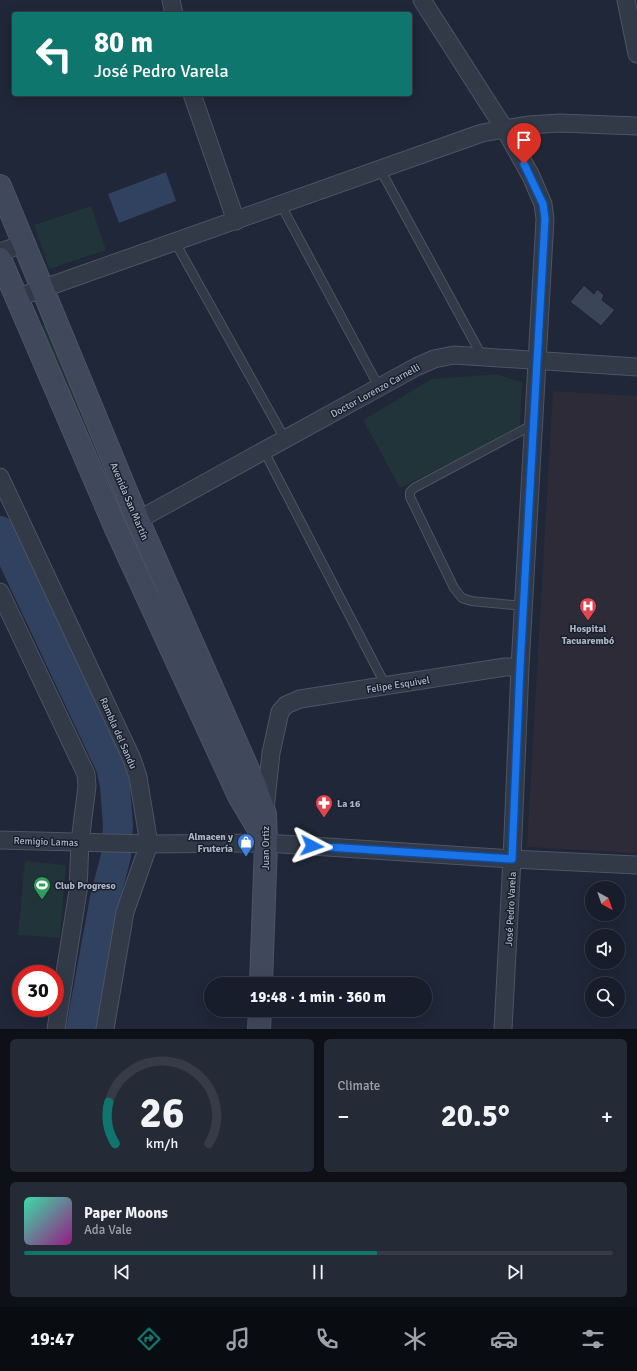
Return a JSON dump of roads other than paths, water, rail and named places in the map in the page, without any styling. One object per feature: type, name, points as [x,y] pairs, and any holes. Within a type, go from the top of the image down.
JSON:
[{"type":"street","points":[[171,0],[174,12]]},
{"type":"street","name":"José Pedro Varela","points":[[422,0],[504,128],[531,176],[543,204],[545,219],[523,606],[503,1029]]},
{"type":"street","points":[[626,0],[637,54]]},
{"type":"street","points":[[193,96],[236,221]]},
{"type":"street","points":[[16,298],[482,133],[504,128],[560,123],[637,126]]},
{"type":"street","name":"Avenida San Martín","points":[[0,186],[138,520],[254,783],[265,814]]},
{"type":"street","points":[[0,252],[23,244]]},
{"type":"street","points":[[0,259],[116,532],[239,796],[266,843]]},
{"type":"street","name":"Doctor Lorenzo Carnelli","points":[[138,520],[379,387],[434,359],[454,355],[637,367]]},
{"type":"street","name":"Rambla del Sandu","points":[[0,477],[132,759],[138,777],[144,843],[125,912],[105,1029]]},
{"type":"street","points":[[0,592],[86,774],[86,842],[56,1029]]},
{"type":"street","name":"Felipe Esquivel","points":[[280,712],[286,705],[300,699],[505,667],[520,667]]},
{"type":"street","name":"Juan Ortiz","points":[[261,977],[266,843],[265,814],[270,753],[280,712]]},
{"type":"street","name":"Remigio Lamas","points":[[0,840],[144,843],[266,843],[512,859],[637,865]]},
{"type":"street","points":[[259,1029],[260,1017]]},
{"type":"lane","points":[[380,170],[482,357]]},
{"type":"lane","points":[[281,205],[379,387]]},
{"type":"lane","points":[[175,242],[285,439]]},
{"type":"lane","points":[[523,606],[471,601],[462,598],[454,588],[410,496],[410,492],[414,488],[534,424]]},
{"type":"lane","points":[[264,451],[386,686]]},
{"type":"water","points":[[166,172],[176,201],[119,223],[108,194]]},
{"type":"waterway","points":[[0,531],[111,767],[115,786],[118,825],[116,856],[105,898],[81,1029]]},
{"type":"place","name":"Hospital Tacuarembó","points":[[588,621]]},
{"type":"place","name":"La 16","points":[[324,818]]},
{"type":"place","name":"Almacen y Frutería","points":[[246,857]]},
{"type":"place","name":"Club Progreso","points":[[42,900]]}]
